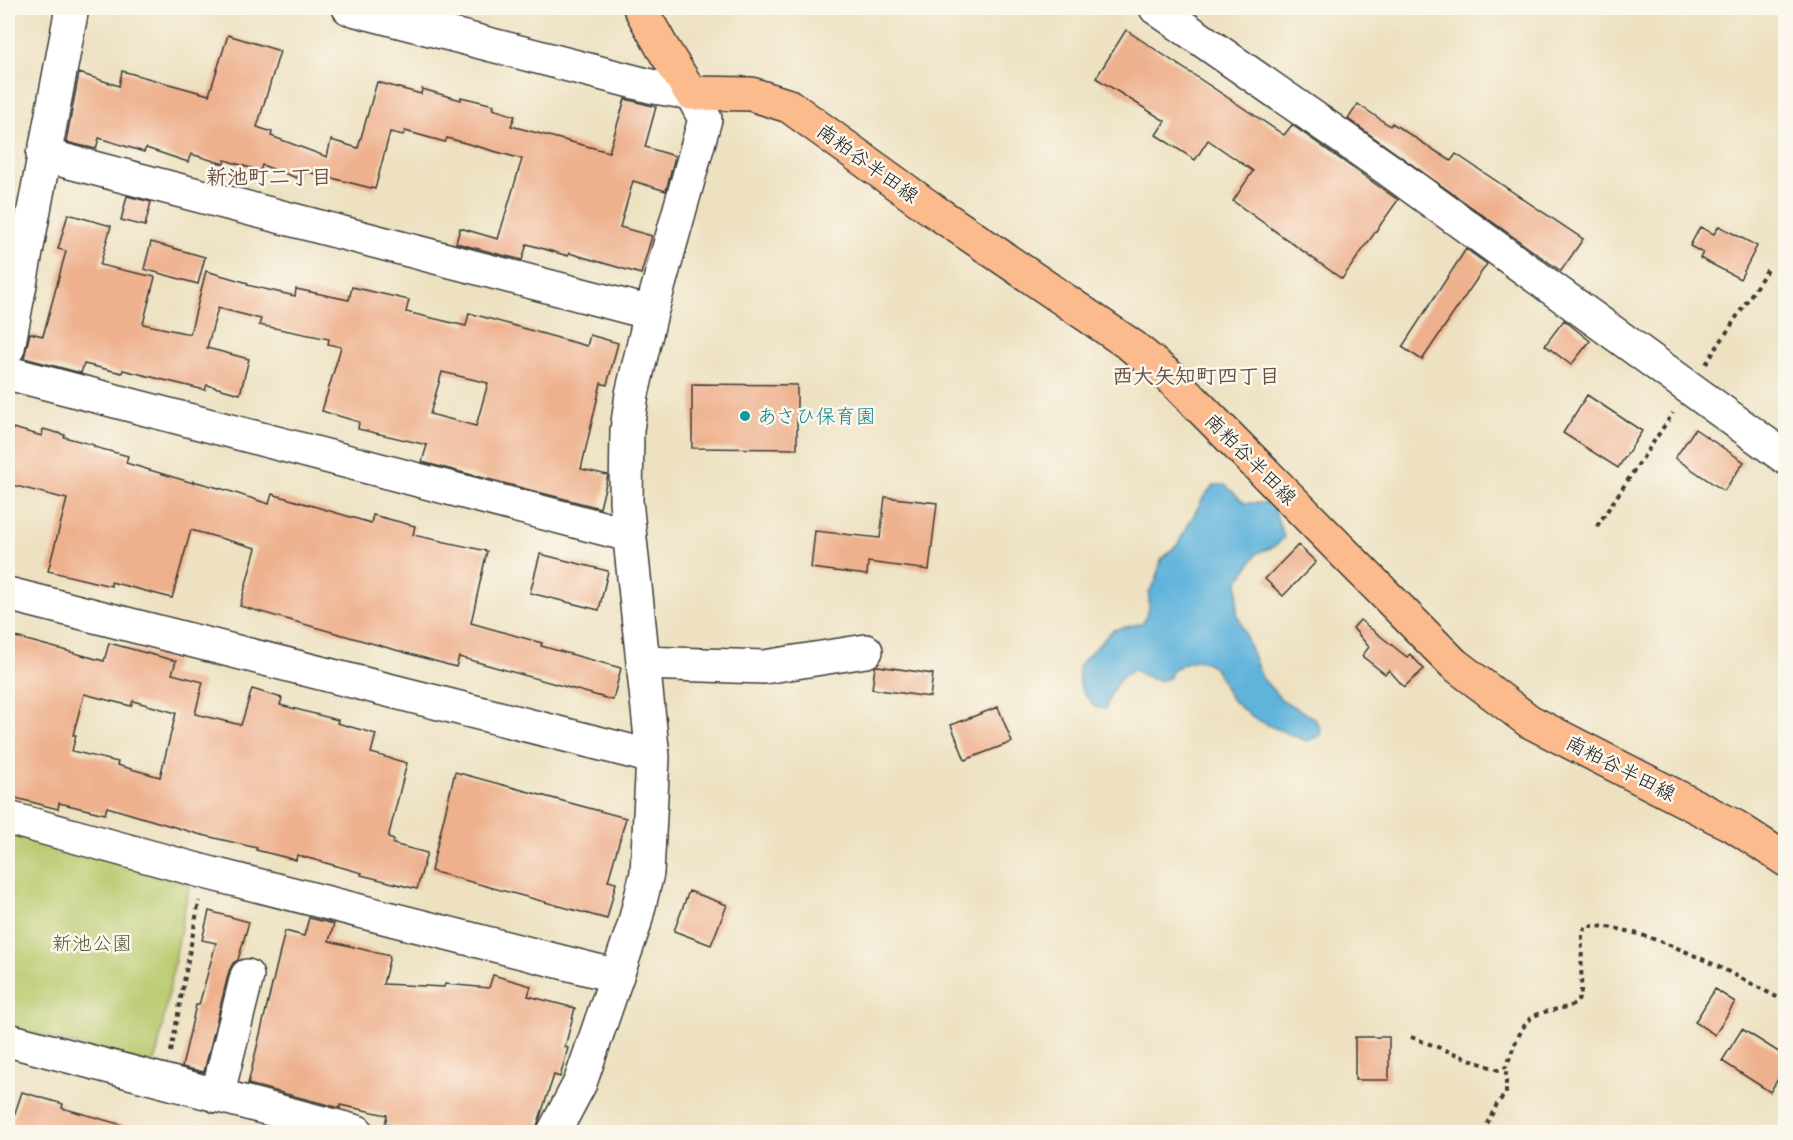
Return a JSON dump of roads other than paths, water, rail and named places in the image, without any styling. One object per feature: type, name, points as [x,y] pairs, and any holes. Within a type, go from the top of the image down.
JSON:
[{"type":"main road","points":[[640,8],[691,93]]},
{"type":"main road","name":"南粕谷半田線","points":[[691,93],[751,94],[789,106],[933,210],[1132,346],[1171,378],[1454,664],[1529,721],[1737,827],[1785,860]]},
{"type":"street","points":[[8,348],[72,8]]},
{"type":"street","points":[[349,8],[654,87],[691,93],[705,119],[651,314],[632,394],[627,430],[626,501],[653,757],[647,873],[634,927],[580,1083],[554,1132]]},
{"type":"street","points":[[1156,8],[1389,170],[1785,458]]},
{"type":"street","points":[[43,155],[651,314]]},
{"type":"street","points":[[8,373],[629,535]]},
{"type":"street","points":[[8,594],[653,757]]},
{"type":"street","points":[[643,663],[764,667],[866,651]]},
{"type":"street","points":[[8,818],[204,872],[617,976]]},
{"type":"street","points":[[217,1096],[247,976]]},
{"type":"street","points":[[8,1040],[357,1132]]},
{"type":"water","points":[[1214,485],[1225,485],[1245,503],[1272,503],[1284,538],[1273,547],[1257,553],[1238,582],[1237,613],[1262,678],[1282,700],[1314,718],[1320,727],[1321,735],[1307,741],[1265,724],[1246,712],[1230,697],[1217,671],[1202,661],[1194,660],[1183,664],[1172,670],[1170,677],[1160,680],[1152,679],[1134,670],[1115,686],[1105,709],[1095,707],[1081,688],[1079,665],[1113,630],[1143,623],[1149,608],[1149,592],[1156,581],[1161,560],[1177,545],[1205,495]]},
{"type":"place","name":"あさひ保育園","points":[[745,416]]},
{"type":"district","name":"新池町二丁目","points":[[269,177]]},
{"type":"district","name":"西大矢知町四丁目","points":[[1196,376]]},
{"type":"park label","name":"新池公園","points":[[92,943]]}]
